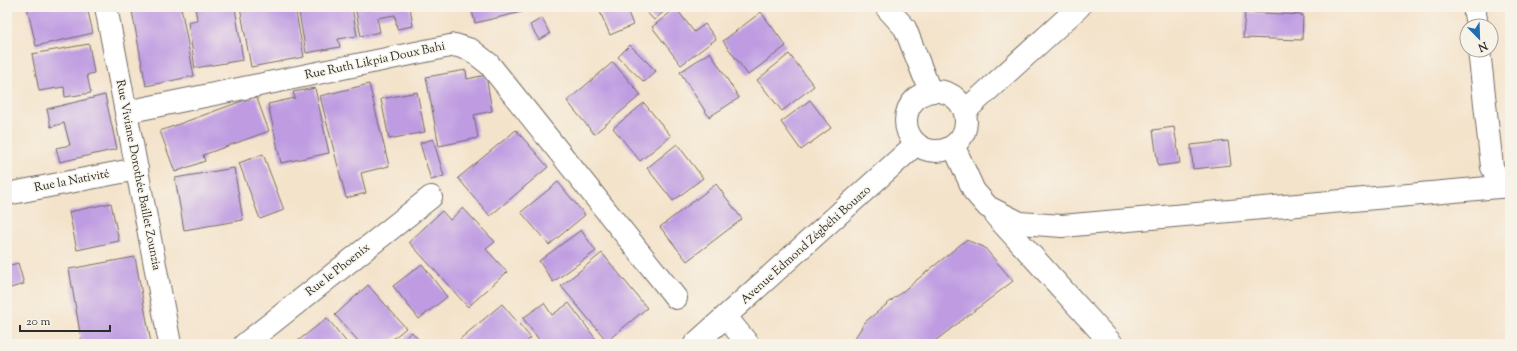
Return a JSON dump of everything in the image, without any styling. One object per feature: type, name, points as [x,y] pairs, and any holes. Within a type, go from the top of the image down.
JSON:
[{"type":"street","name":"Rue Viviane Dorothée Baillet Zounzia","points":[[106,7],[170,344]]},
{"type":"street","points":[[886,7],[905,28],[930,91]]},
{"type":"street","points":[[965,111],[1079,7]]},
{"type":"street","points":[[1474,7],[1475,18]]},
{"type":"street","name":"Rue Ruth Likpia Doux Bahi","points":[[126,112],[455,45],[471,50],[489,64],[676,298]]},
{"type":"street","points":[[1480,58],[1492,167],[1498,179],[1508,186]]},
{"type":"street","points":[[930,91],[940,91],[950,94],[958,100],[965,111],[967,124],[963,137],[954,147],[941,151],[927,150],[916,144],[909,136],[906,125],[907,113],[920,95],[930,91]]},
{"type":"street","name":"Avenue Edmond Zégbéhi Bouazo","points":[[695,344],[916,144]]},
{"type":"street","points":[[954,147],[974,191],[1112,344]]},
{"type":"street","name":"Rue la Nativité","points":[[7,194],[137,169]]},
{"type":"street","points":[[988,207],[1020,223],[1062,226],[1508,186]]},
{"type":"street","name":"Rue le Phoenix","points":[[245,344],[431,197]]},
{"type":"street","points":[[726,317],[748,344]]},
{"type":"building","points":[[27,7],[87,7],[93,33],[36,46]]},
{"type":"building","points":[[152,7],[181,7],[194,76],[146,86],[132,11]]},
{"type":"building","points":[[195,7],[235,7],[243,60],[195,68],[188,22],[197,20]]},
{"type":"building","points":[[240,7],[295,7],[304,57],[251,67]]},
{"type":"building","points":[[298,7],[352,7],[357,36],[338,39],[340,47],[306,53]]},
{"type":"building","points":[[355,7],[410,7],[413,26],[397,29],[395,15],[377,18],[380,32],[361,36]]},
{"type":"building","points":[[471,7],[525,7],[526,11],[475,23]]},
{"type":"building","points":[[598,7],[626,7],[633,25],[610,35]]},
{"type":"building","points":[[642,7],[665,7],[667,9],[654,20]]},
{"type":"building","points":[[676,8],[694,32],[705,24],[716,39],[681,65],[652,27]]},
{"type":"building","points":[[761,12],[786,46],[748,75],[723,41]]},
{"type":"building","points":[[1245,12],[1303,15],[1302,40],[1243,38]]},
{"type":"building","points":[[542,18],[550,34],[539,40],[530,25]]},
{"type":"building","points":[[89,44],[94,73],[87,75],[91,93],[65,97],[64,87],[39,91],[32,54]]},
{"type":"building","points":[[630,45],[656,71],[644,82],[618,57]]},
{"type":"building","points":[[710,52],[739,98],[709,117],[680,72]]},
{"type":"building","points":[[789,54],[814,86],[782,111],[757,80]]},
{"type":"building","points":[[613,62],[641,95],[594,134],[567,101]]},
{"type":"building","points":[[466,70],[467,79],[486,75],[492,111],[474,115],[478,138],[439,146],[426,77]]},
{"type":"building","points":[[369,84],[389,166],[361,173],[366,193],[346,198],[320,96]]},
{"type":"building","points":[[315,88],[329,153],[281,163],[268,104],[295,98],[293,92]]},
{"type":"building","points":[[417,92],[425,132],[389,139],[381,99]]},
{"type":"building","points":[[105,95],[117,149],[60,162],[56,148],[70,145],[64,123],[51,127],[47,109]]},
{"type":"building","points":[[256,96],[269,131],[203,155],[205,161],[175,172],[160,131]]},
{"type":"building","points":[[810,100],[831,128],[801,150],[781,122]]},
{"type":"building","points":[[644,103],[671,136],[640,161],[613,128]]},
{"type":"building","points":[[1174,127],[1180,163],[1158,166],[1153,130]]},
{"type":"building","points":[[516,130],[548,167],[490,216],[458,178]]},
{"type":"building","points":[[433,139],[444,176],[431,180],[420,143]]},
{"type":"building","points":[[1228,141],[1231,165],[1193,169],[1191,145]]},
{"type":"building","points":[[677,144],[703,178],[673,201],[647,168]]},
{"type":"building","points":[[263,154],[284,210],[260,219],[239,163]]},
{"type":"building","points":[[234,168],[243,220],[184,230],[175,178]]},
{"type":"building","points":[[558,182],[585,215],[549,245],[521,212]]},
{"type":"building","points":[[716,184],[742,219],[687,261],[660,227]]},
{"type":"building","points":[[111,203],[119,241],[77,250],[69,212]]},
{"type":"building","points":[[463,208],[495,242],[486,249],[507,272],[468,307],[409,242],[442,211],[450,220]]},
{"type":"building","points":[[581,230],[596,251],[553,282],[539,261]]},
{"type":"building","points":[[966,240],[984,247],[1013,281],[931,344],[851,344],[865,322]]},
{"type":"building","points":[[602,253],[647,308],[607,341],[561,286]]},
{"type":"building","points":[[135,257],[151,343],[82,344],[69,269]]},
{"type":"building","points":[[18,263],[24,284],[7,289],[7,266]]},
{"type":"building","points":[[422,264],[447,297],[419,319],[393,286]]},
{"type":"building","points":[[368,285],[406,328],[387,344],[361,344],[335,315]]},
{"type":"building","points":[[544,303],[552,315],[569,303],[598,342],[595,344],[542,344],[523,318]]},
{"type":"building","points":[[502,304],[531,338],[524,344],[464,344],[460,339]]},
{"type":"building","points":[[327,318],[348,344],[294,344]]},
{"type":"building","points":[[412,332],[422,344],[397,344]]}]
